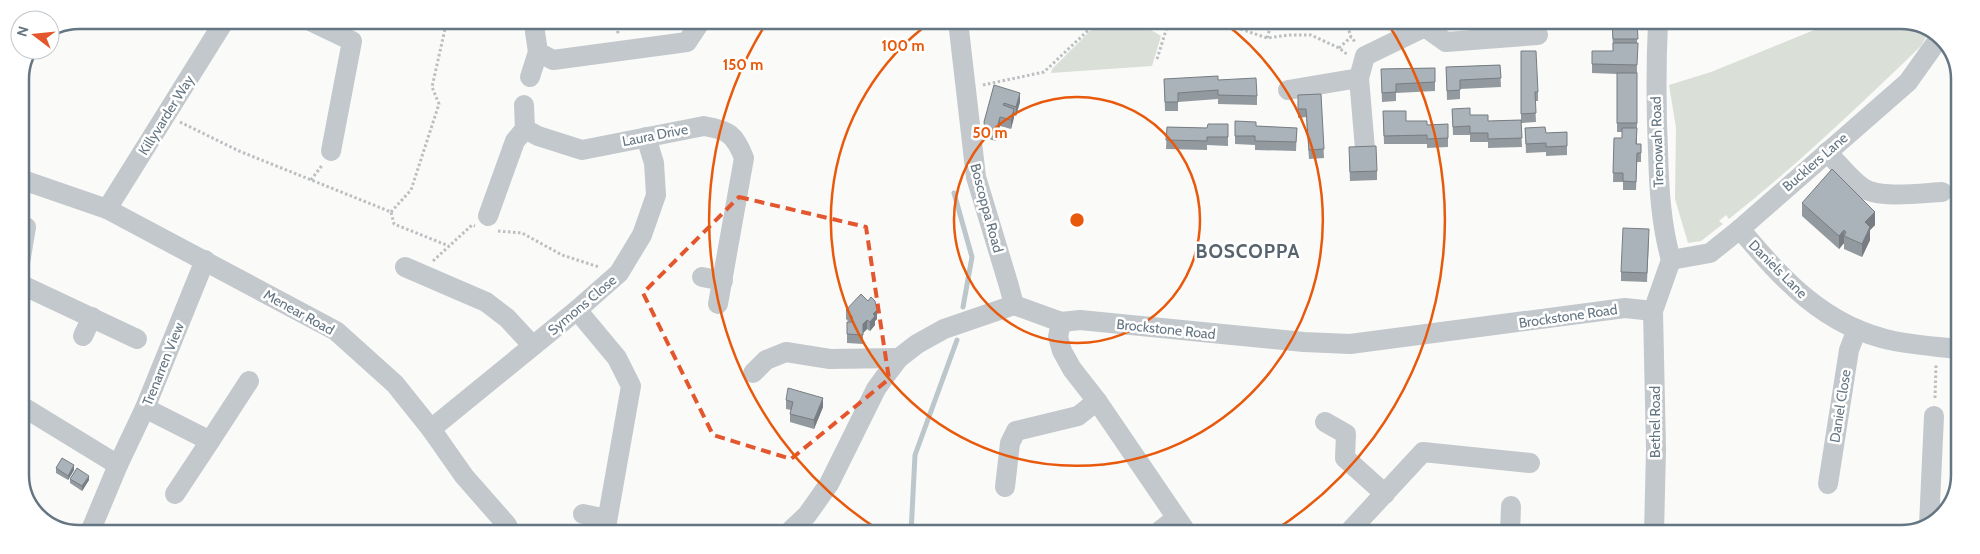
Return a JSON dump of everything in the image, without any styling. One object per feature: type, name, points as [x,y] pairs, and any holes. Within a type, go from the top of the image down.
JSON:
[{"type":"street","name":"Killyvarder Way","points":[[107,209],[219,29]]},
{"type":"street","points":[[327,29],[352,41],[332,151]]},
{"type":"street","points":[[530,77],[538,52],[535,29]]},
{"type":"street","points":[[538,52],[553,60],[686,42],[695,29]]},
{"type":"street","name":"Boscoppa Road","points":[[959,29],[976,177],[1010,286],[1014,305]]},
{"type":"street","points":[[1365,149],[1359,78],[1365,56],[1417,29]]},
{"type":"street","points":[[1432,29],[1446,42],[1538,35]]},
{"type":"street","name":"Trenowah Road","points":[[1658,29],[1655,85],[1660,204],[1664,237],[1671,260]]},
{"type":"street","name":"Bucklers Lane","points":[[1671,260],[1710,253],[1740,229],[1908,82],[1936,43]]},
{"type":"street","points":[[1288,90],[1359,78]]},
{"type":"street","points":[[486,225],[515,141],[525,129],[524,105]]},
{"type":"street","name":"Laura Drive","points":[[525,129],[538,136],[582,150],[704,126],[720,129],[738,141],[744,158],[718,304]]},
{"type":"street","name":"Symons Close","points":[[431,429],[578,310],[619,273],[642,235],[656,195],[654,163],[646,138]]},
{"type":"street","points":[[1827,152],[1849,176],[1865,189],[1885,194],[1942,192]]},
{"type":"street","name":"Menear Road","points":[[29,182],[107,209],[336,331],[395,384],[431,429],[464,476],[506,525]]},
{"type":"street","name":"Daniels Lane","points":[[1740,229],[1778,273],[1818,308],[1857,328],[1893,341],[1951,348]]},
{"type":"street","name":"Trenarren View","points":[[93,525],[145,408],[205,260]]},
{"type":"street","points":[[1653,311],[1671,260]]},
{"type":"street","points":[[412,270],[486,302],[507,318],[533,346]]},
{"type":"street","points":[[702,277],[723,281]]},
{"type":"street","points":[[29,288],[137,339]]},
{"type":"street","points":[[796,525],[807,515],[829,484],[876,389],[899,358],[917,344],[944,329],[1014,305]]},
{"type":"street","name":"Brockstone Road","points":[[1014,305],[1060,322],[1080,320],[1304,342],[1350,344],[1625,308],[1653,311]]},
{"type":"street","points":[[578,310],[618,358],[630,386],[606,525]]},
{"type":"street","name":"Bethel Road","points":[[1653,311],[1656,440],[1654,525]]},
{"type":"street","points":[[83,336],[92,317]]},
{"type":"street","points":[[1060,322],[1058,337],[1062,351],[1072,369],[1097,401],[1182,525]]},
{"type":"street","name":"Daniel Close","points":[[1828,484],[1849,350],[1857,328]]},
{"type":"street","points":[[753,373],[766,360],[786,352],[830,359],[899,358]]},
{"type":"street","points":[[176,494],[249,381]]},
{"type":"street","points":[[1005,487],[1010,443],[1016,431],[1078,416],[1097,401]]},
{"type":"street","points":[[145,408],[210,441]]},
{"type":"street","points":[[29,411],[118,465]]},
{"type":"street","points":[[1929,517],[1934,416]]},
{"type":"street","points":[[1325,422],[1346,434],[1345,458],[1385,494]]},
{"type":"street","points":[[1356,525],[1423,452],[1530,463]]},
{"type":"street","points":[[584,514],[604,525]]},
{"type":"path","points":[[391,212],[411,190],[439,104],[432,87],[445,29]]},
{"type":"path","points":[[965,89],[1044,72],[1090,29]]},
{"type":"path","points":[[1157,59],[1166,29]]},
{"type":"path","points":[[1241,29],[1267,38],[1288,35],[1311,35],[1339,48],[1351,38]]},
{"type":"path","points":[[1267,38],[1270,29]]},
{"type":"path","points":[[1348,29],[1351,38],[1365,56]]},
{"type":"path","points":[[166,114],[239,151],[391,212]]},
{"type":"path","points":[[391,212],[394,224],[449,246]]},
{"type":"path","points":[[412,270],[449,246],[472,225],[486,225],[522,233],[562,255],[619,273]]},
{"type":"path","points":[[1934,416],[1937,347]]},
{"type":"highlighted area","points":[[739,197],[866,227],[889,379],[791,459],[713,435],[643,293]]},
{"type":"shaded area","points":[[1092,29],[1148,29],[1161,36],[1152,66],[1051,73],[1052,69]]},
{"type":"shaded area","points":[[1817,29],[1908,29],[1927,36],[1921,46],[1851,113],[1754,199],[1729,219],[1726,215],[1719,221],[1723,224],[1701,241],[1688,243],[1675,199],[1676,128],[1669,85],[1711,72]]},
{"type":"building","points":[[1612,29],[1637,29],[1638,39],[1613,39]]},
{"type":"building","points":[[1613,43],[1638,43],[1637,65],[1592,64],[1592,51],[1613,51]]},
{"type":"building","points":[[1521,51],[1536,51],[1538,92],[1535,92],[1536,113],[1521,114]]},
{"type":"building","points":[[1500,65],[1501,78],[1460,80],[1460,90],[1447,91],[1446,67]]},
{"type":"building","points":[[1435,68],[1435,82],[1396,84],[1396,92],[1382,93],[1381,69]]},
{"type":"building","points":[[1617,73],[1637,73],[1637,123],[1617,123]]},
{"type":"building","points":[[1218,76],[1218,80],[1256,78],[1257,96],[1218,95],[1218,90],[1178,93],[1178,102],[1165,102],[1164,79]]},
{"type":"building","points":[[994,85],[1020,93],[1016,107],[1004,103],[1003,105],[1014,109],[1011,120],[1000,117],[996,132],[985,129],[984,122]]},
{"type":"building","points":[[1321,94],[1324,149],[1309,150],[1306,109],[1298,109],[1298,95]]},
{"type":"building","points":[[1470,108],[1470,115],[1488,115],[1488,121],[1521,120],[1522,138],[1488,139],[1488,133],[1470,133],[1470,126],[1453,127],[1452,109]]},
{"type":"building","points":[[1383,111],[1406,111],[1406,121],[1427,121],[1427,125],[1448,124],[1448,138],[1427,139],[1427,135],[1384,136]]},
{"type":"building","points":[[1235,121],[1256,122],[1256,126],[1297,128],[1296,142],[1255,141],[1255,136],[1235,136]]},
{"type":"building","points":[[1208,124],[1228,124],[1228,137],[1207,137],[1207,141],[1166,140],[1167,127],[1207,128]]},
{"type":"building","points":[[1545,127],[1546,133],[1567,132],[1567,146],[1546,147],[1546,143],[1526,144],[1525,128]]},
{"type":"building","points":[[1622,128],[1637,128],[1636,144],[1641,144],[1641,153],[1637,153],[1636,182],[1623,181],[1623,173],[1613,173],[1614,138],[1622,138]]},
{"type":"building","points":[[1376,146],[1377,171],[1350,172],[1349,147]]},
{"type":"building","points":[[1832,169],[1875,212],[1865,222],[1870,227],[1862,244],[1844,236],[1846,232],[1844,230],[1839,236],[1802,203]]},
{"type":"building","points":[[1623,228],[1649,229],[1647,273],[1621,272]]},
{"type":"building","points":[[861,294],[868,301],[871,297],[875,301],[877,310],[873,314],[875,316],[870,322],[867,320],[863,324],[863,335],[847,334],[847,322],[852,322],[852,316],[846,310]]},
{"type":"building","points":[[788,388],[823,398],[814,420],[790,414],[793,402],[786,400]]},
{"type":"building","points":[[62,458],[74,465],[68,476],[56,468]]},
{"type":"building","points":[[77,468],[89,476],[82,486],[70,479]]},
{"type":"waterway","points":[[954,193],[972,257],[963,307]]},
{"type":"waterway","points":[[911,525],[915,455],[957,340]]},
{"type":"district","name":"BOSCOPPA","points":[[1248,251]]}]
